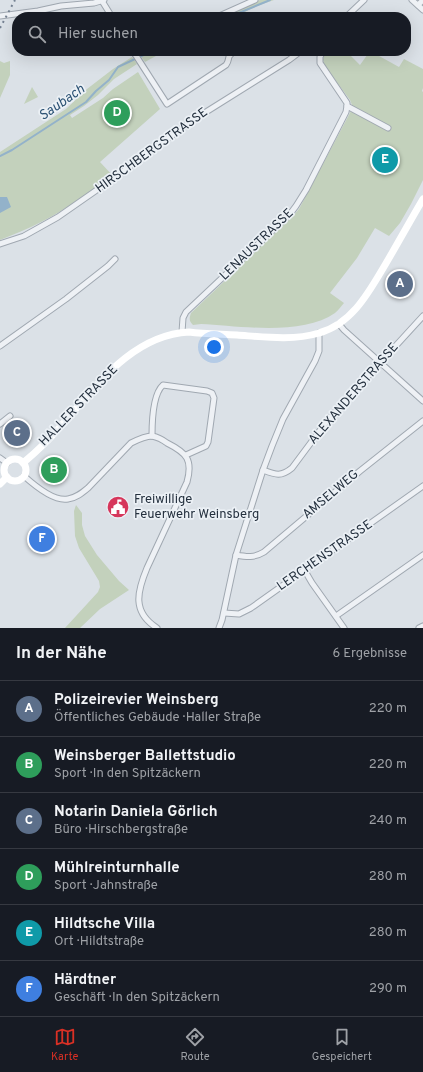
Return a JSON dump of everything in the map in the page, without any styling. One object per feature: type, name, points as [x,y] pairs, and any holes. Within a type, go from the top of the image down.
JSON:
[{"type":"street","points":[[70,0],[75,5]]},
{"type":"street","points":[[25,12],[44,9],[62,3],[75,5],[94,3],[103,0],[109,12]]},
{"type":"street","points":[[228,12],[255,0]]},
{"type":"street","points":[[351,12],[364,0]]},
{"type":"street","points":[[412,0],[423,10]]},
{"type":"street","points":[[418,5],[423,0]]},
{"type":"street","points":[[0,16],[12,14]]},
{"type":"street","points":[[136,56],[167,104],[226,65],[229,56]]},
{"type":"street","name":"HIRSCHBERGSTRASSE","points":[[0,244],[24,236],[58,217],[190,122],[294,56]]},
{"type":"street","points":[[320,56],[319,60],[322,66],[347,103],[347,106],[388,128]]},
{"type":"street","name":"LENAUSTRASSE","points":[[182,332],[182,322],[186,312],[296,206],[306,190],[346,112],[347,106]]},
{"type":"street","name":"HALLER STRASSE","points":[[23,463],[59,429],[115,366],[154,340],[182,332],[291,337],[319,334],[339,324],[353,312],[365,298],[423,199]]},
{"type":"street","points":[[0,346],[66,299],[115,259]]},
{"type":"street","name":"ALEXANDERSTRASSE","points":[[263,470],[279,475],[286,473],[292,468],[327,421],[423,316]]},
{"type":"street","points":[[339,324],[423,401]]},
{"type":"street","points":[[219,628],[224,613],[236,555],[263,470],[283,419],[315,361],[319,351],[319,334]]},
{"type":"street","points":[[152,436],[153,418],[159,388],[166,385],[208,391],[212,393],[214,398],[208,442],[206,446],[186,455]]},
{"type":"street","points":[[0,424],[10,416]]},
{"type":"street","name":"AMSELWEG","points":[[236,555],[251,557],[264,552],[360,471],[423,422]]},
{"type":"street","points":[[24,476],[36,486],[63,500],[81,494],[131,443],[139,439],[152,436],[170,444],[186,455],[190,473],[187,482],[142,579],[138,594],[141,611],[146,619],[157,628]]},
{"type":"street","points":[[0,458],[7,463]]},
{"type":"street","points":[[15,459],[23,463],[25,468],[24,476],[15,480],[7,477],[4,471],[7,463],[15,459]]},
{"type":"street","points":[[0,484],[7,477]]},
{"type":"street","name":"LERCHENSTRASSE","points":[[224,613],[233,614],[245,612],[305,571],[423,486]]},
{"type":"street","points":[[336,616],[423,555]]},
{"type":"street","points":[[305,571],[344,628]]},
{"type":"street","points":[[419,628],[423,626]]},
{"type":"green space","points":[[260,0],[274,0],[244,12],[233,12]]},
{"type":"green space","points":[[141,56],[156,56],[145,62]]},
{"type":"green space","points":[[324,56],[351,56],[360,65],[366,56],[379,56],[399,67],[404,59],[423,69],[423,180],[400,223],[389,236],[375,228],[357,258],[330,293],[344,303],[335,313],[322,320],[306,325],[289,327],[270,328],[201,324],[193,325],[190,320],[191,313],[299,209],[351,111],[352,105],[350,100],[324,65]]},
{"type":"green space","points":[[132,57],[137,64],[114,79],[98,95],[70,115],[72,118],[103,98],[113,89],[138,72],[160,109],[100,162],[113,176],[81,199],[80,198],[51,217],[0,240],[0,152],[66,109],[87,89],[113,69]]},
{"type":"green space","points":[[0,61],[4,63],[10,61],[10,75],[0,98]]},
{"type":"green space","points":[[32,87],[38,97],[24,104]]},
{"type":"green space","points":[[76,505],[82,513],[82,525],[85,536],[97,555],[119,581],[129,590],[100,609],[80,628],[65,628],[98,592],[100,587],[99,581],[79,548],[75,536],[74,511]]},
{"type":"water","points":[[0,197],[7,197],[11,207],[0,213]]},
{"type":"waterway","name":"Saubach","points":[[241,12],[270,0]]},
{"type":"waterway","name":"Saubach","points":[[0,156],[12,150],[86,102],[109,80],[118,67],[141,56]]},
{"type":"railway","points":[[0,28],[15,0]]},
{"type":"place","name":"Mühlreinturnhalle","points":[[117,113]]},
{"type":"place","name":"Hildtsche Villa","points":[[385,160]]},
{"type":"place","name":"Polizeirevier Weinsberg","points":[[400,284]]},
{"type":"place","name":"Notarin Daniela Görlich","points":[[17,433]]},
{"type":"place","name":"Weinsberger Ballettstudio","points":[[54,470]]},
{"type":"place","name":"Freiwillige Feuerwehr Weinsberg","points":[[118,507]]},
{"type":"place","name":"Härdtner","points":[[42,539]]}]
